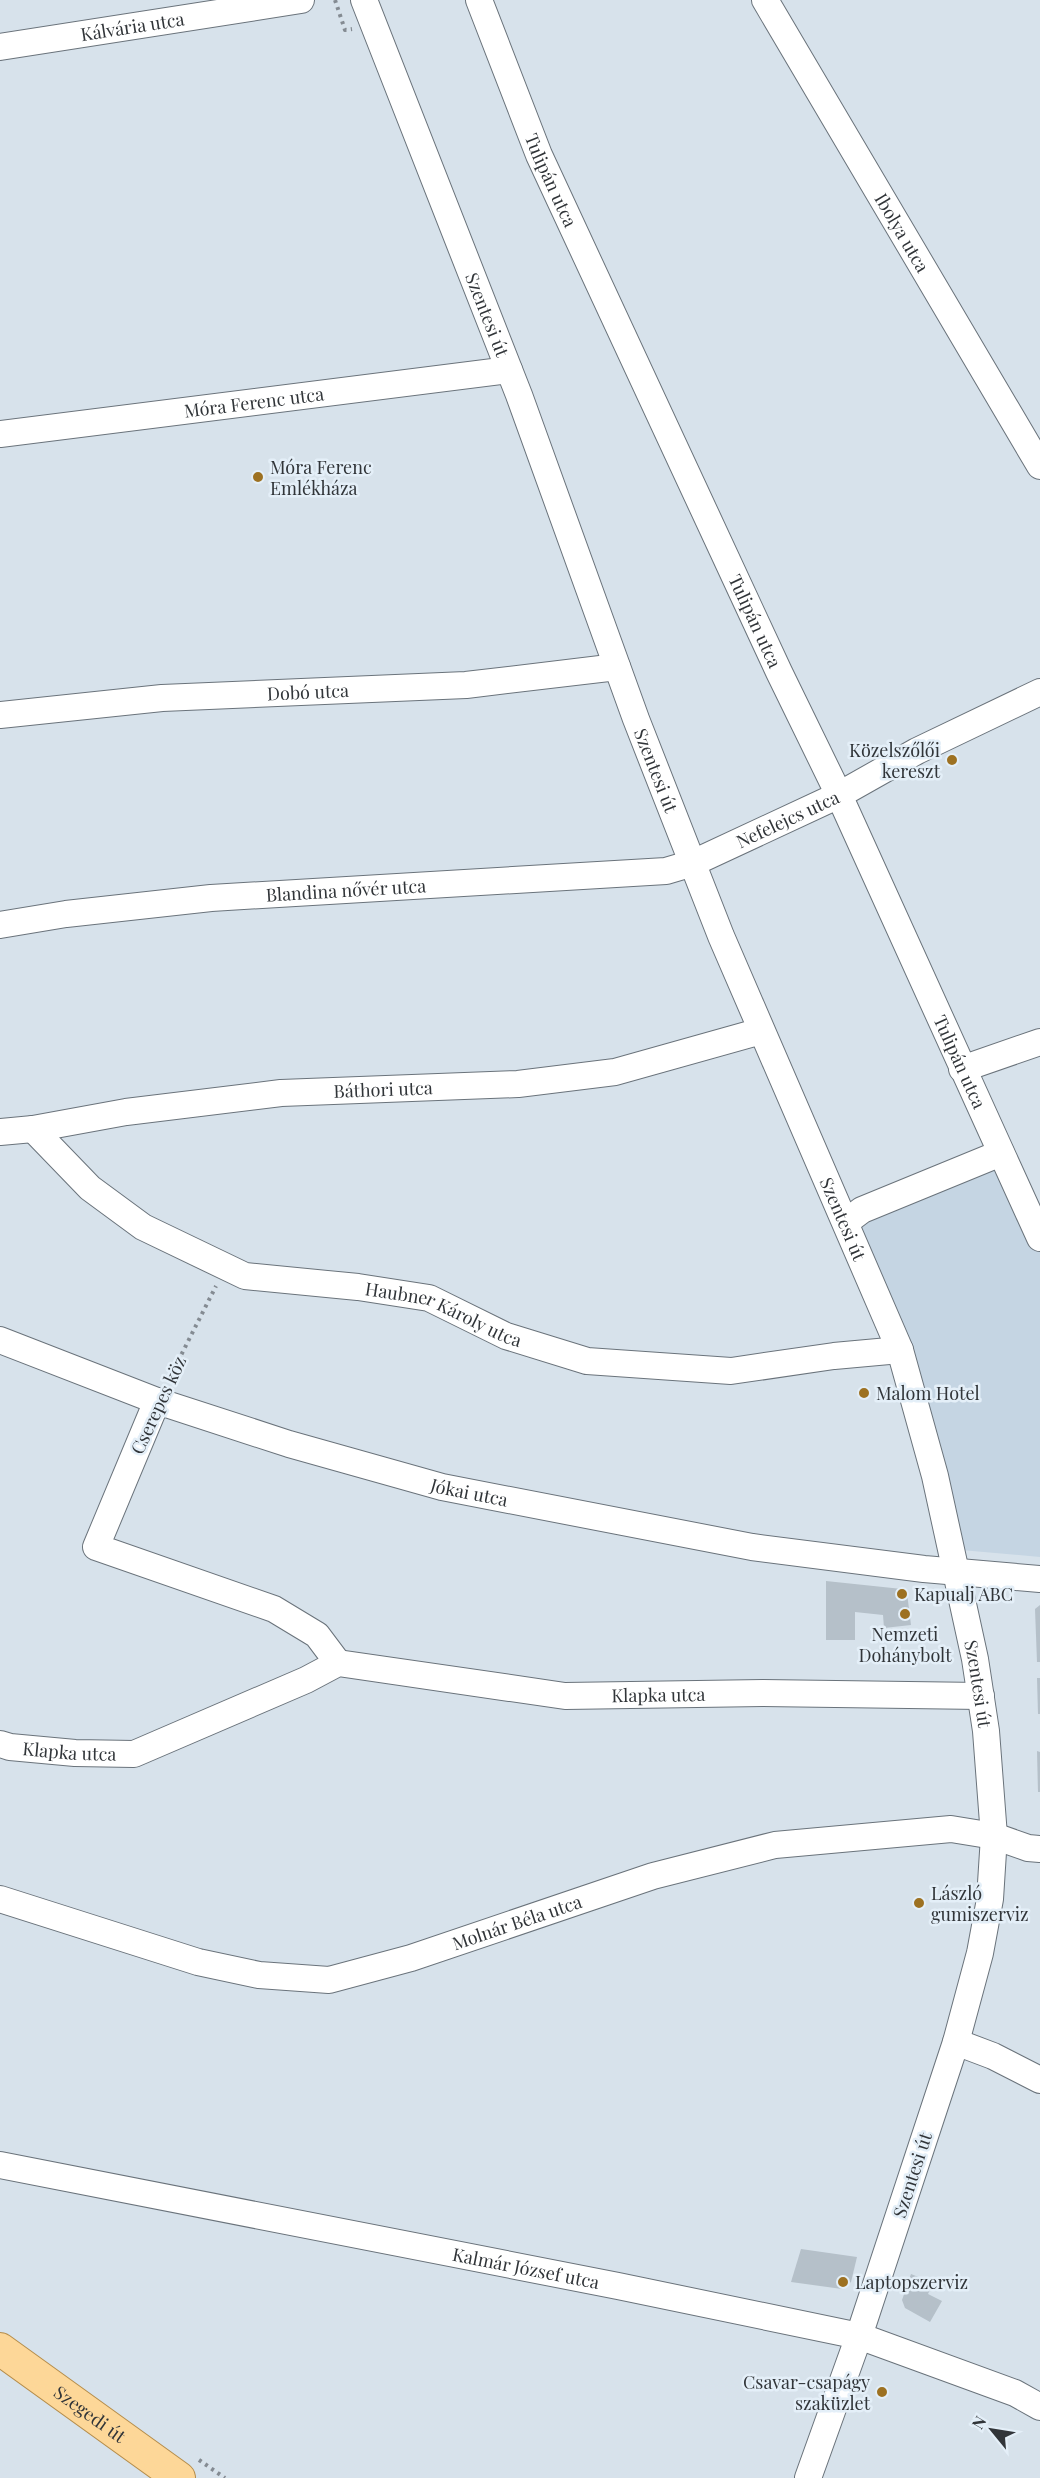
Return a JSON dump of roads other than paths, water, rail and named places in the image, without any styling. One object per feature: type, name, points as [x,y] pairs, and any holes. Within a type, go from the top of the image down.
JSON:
[{"type":"main road","name":"Szegedi út","points":[[0,2349],[179,2478]]},
{"type":"street","name":"Kálvária utca","points":[[0,47],[301,0]]},
{"type":"street","name":"Szentesi út","points":[[364,0],[509,370],[617,667],[693,863],[761,1031],[846,1221],[900,1350],[935,1476],[975,1659],[986,1731],[994,1836],[990,1899],[980,1953],[956,2042],[859,2336],[808,2478]]},
{"type":"street","name":"Tulipán utca","points":[[479,0],[539,155],[779,672],[839,795],[1040,1238]]},
{"type":"street","name":"Ibolya utca","points":[[765,0],[1040,466]]},
{"type":"street","name":"Móra Ferenc utca","points":[[0,434],[509,370]]},
{"type":"street","name":"Dobó utca","points":[[0,716],[162,698],[466,685],[617,667]]},
{"type":"street","name":"Nefelejcs utca","points":[[693,863],[839,795],[917,752],[1040,692]]},
{"type":"street","name":"Blandina nővér utca","points":[[0,925],[66,914],[211,898],[666,871],[693,863]]},
{"type":"street","name":"Báthori utca","points":[[0,1132],[33,1129],[126,1112],[281,1094],[518,1084],[615,1072],[761,1031]]},
{"type":"street","points":[[962,1069],[1040,1042]]},
{"type":"street","name":"Haubner Károly utca","points":[[33,1129],[90,1188],[142,1227],[245,1276],[358,1287],[429,1298],[506,1336],[587,1361],[731,1371],[834,1356],[900,1350]]},
{"type":"street","points":[[846,1221],[862,1210],[1001,1153]]},
{"type":"street","name":"Jókai utca","points":[[0,1340],[157,1401],[289,1444],[442,1487],[752,1547],[955,1572],[1040,1578]]},
{"type":"street","name":"Cserepes köz","points":[[157,1401],[96,1546],[274,1609],[317,1635],[338,1663]]},
{"type":"street","name":"Klapka utca","points":[[0,1744],[75,1753],[134,1754],[306,1680],[338,1663],[565,1696],[774,1694],[981,1696]]},
{"type":"street","name":"Molnár Béla utca","points":[[0,1899],[198,1962],[259,1975],[329,1980],[411,1958],[653,1876],[775,1845],[951,1828],[994,1836],[1028,1848],[1040,1849]]},
{"type":"street","points":[[956,2042],[993,2056],[1040,2080]]},
{"type":"street","name":"Kalmár József utca","points":[[0,2165],[618,2286],[859,2336],[1015,2393],[1040,2407]]},
{"type":"place","name":"Móra Ferenc Emlékháza","points":[[258,477]]},
{"type":"place","name":"Közelszőlői kereszt","points":[[952,760]]},
{"type":"place","name":"Malom Hotel","points":[[864,1393]]},
{"type":"place","name":"Kapualj ABC","points":[[902,1594]]},
{"type":"place","name":"Nemzeti Dohánybolt","points":[[905,1614]]},
{"type":"place","name":"László gumiszerviz","points":[[919,1903]]},
{"type":"place","name":"Laptopszerviz","points":[[843,2282]]},
{"type":"place","name":"Csavar-csapágy szaküzlet","points":[[882,2392]]}]
